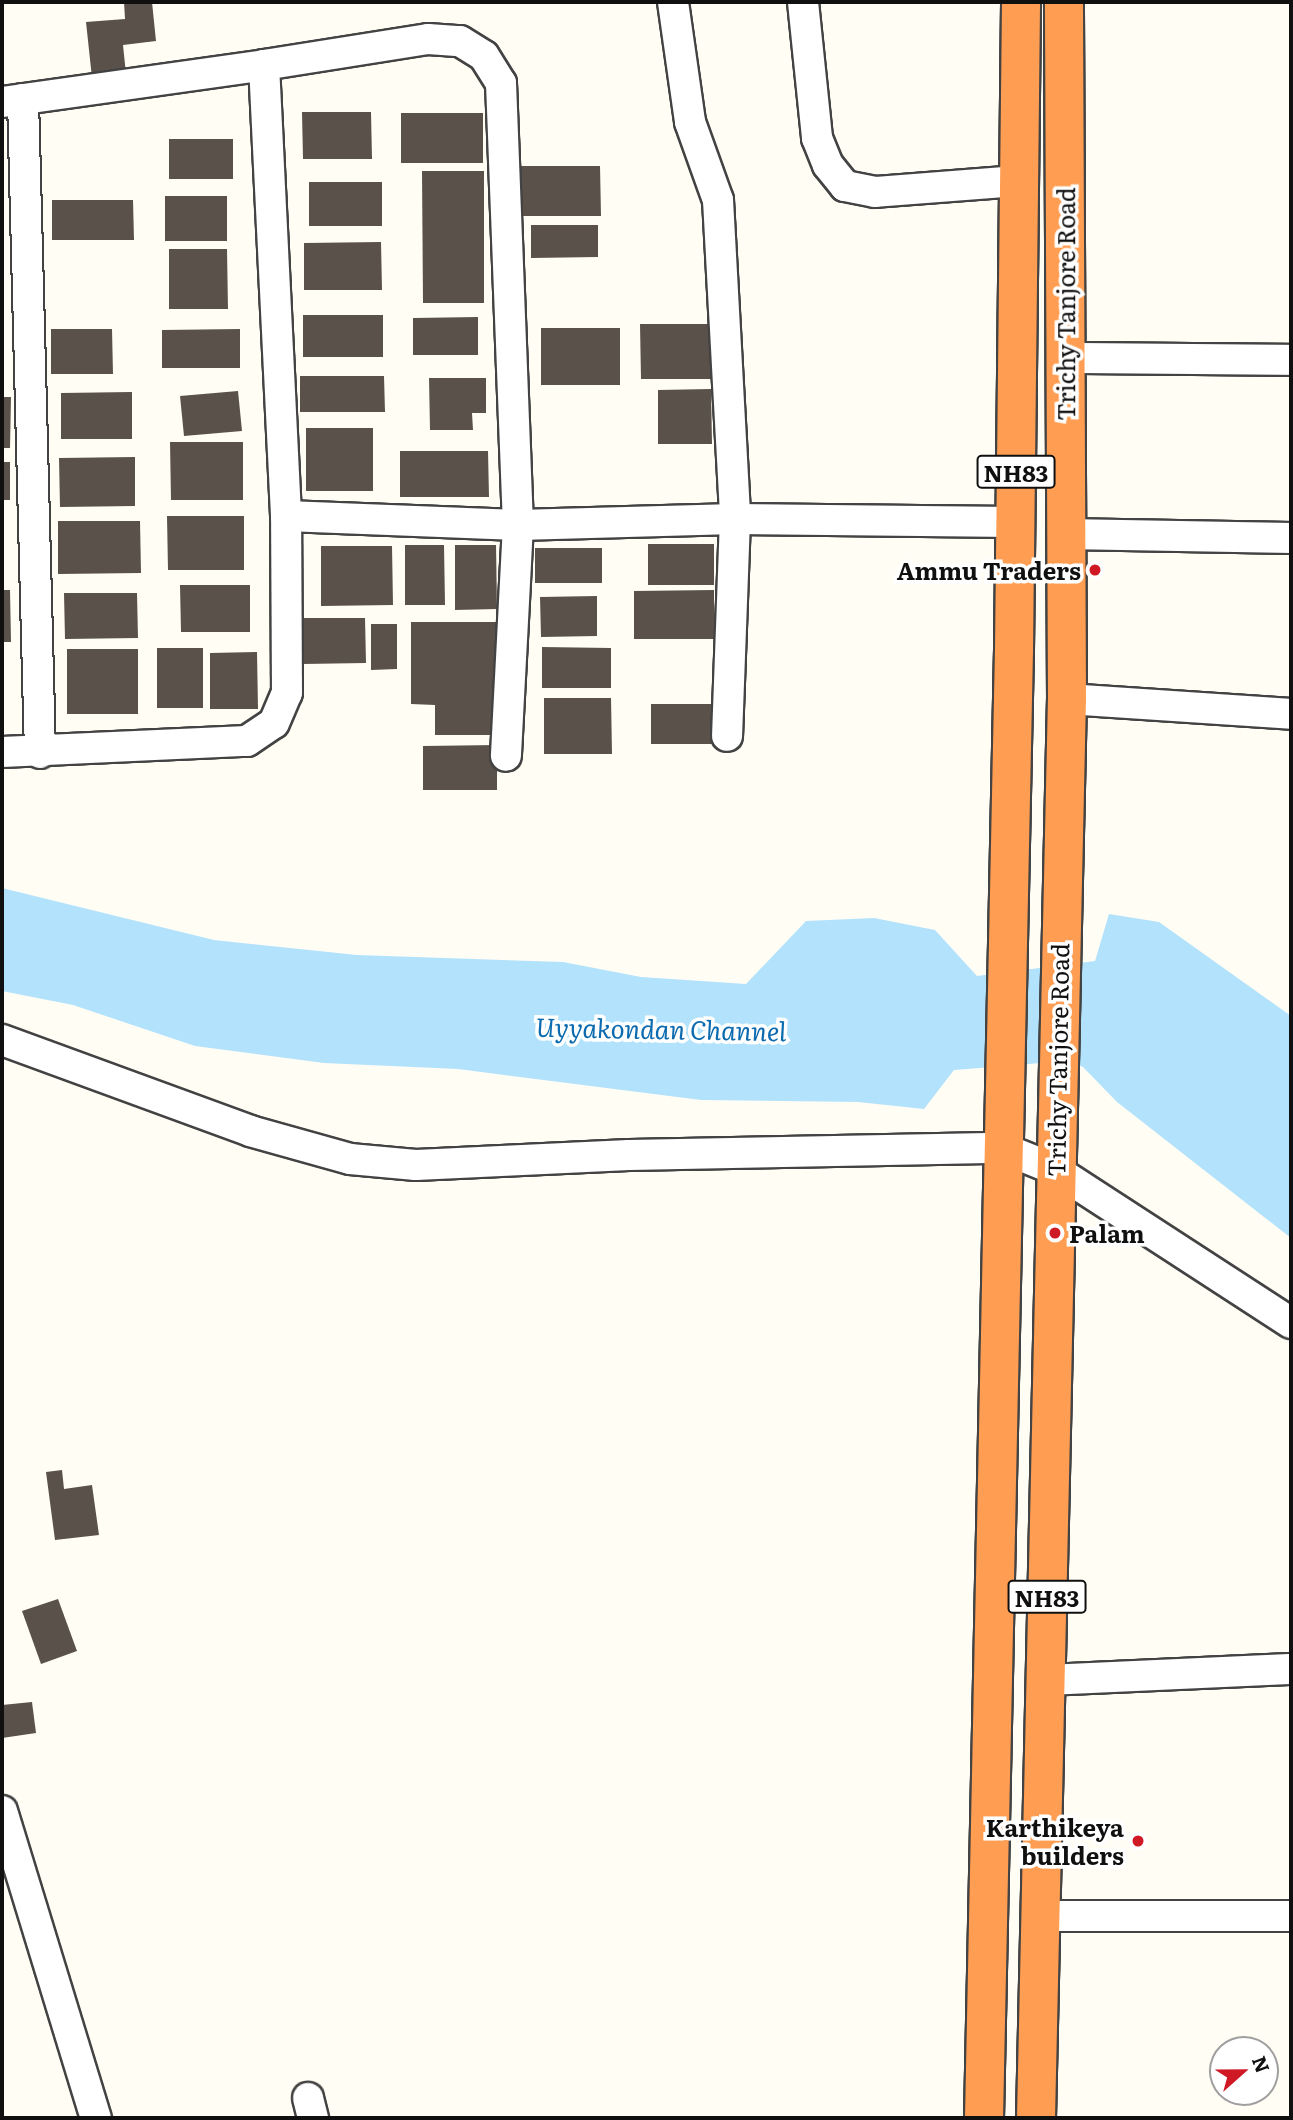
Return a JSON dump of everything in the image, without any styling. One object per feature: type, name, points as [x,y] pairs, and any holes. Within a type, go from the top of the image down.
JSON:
[{"type":"highway","name":"Trichy Tanjore Road","points":[[984,2118],[1003,1086],[1009,942],[1021,2]]},
{"type":"highway","name":"Trichy Tanjore Road","points":[[1036,2118],[1055,1076],[1067,699],[1063,2]]},
{"type":"street","points":[[673,2],[690,122],[718,200],[735,519],[727,736]]},
{"type":"street","points":[[803,2],[817,138],[828,165],[845,186],[875,192],[1019,181]]},
{"type":"street","points":[[40,753],[13,101],[428,38],[460,41],[484,56],[501,83],[518,524],[506,756]]},
{"type":"street","points":[[2,752],[40,753],[247,741],[274,723],[287,693],[286,516],[264,65]]},
{"type":"street","points":[[1066,358],[1291,360]]},
{"type":"street","points":[[286,516],[518,524],[735,519],[1015,522]]},
{"type":"street","points":[[1066,534],[1291,538]]},
{"type":"street","points":[[1067,699],[1291,714]]},
{"type":"street","points":[[2,1040],[250,1131],[350,1159],[416,1165],[629,1155],[1002,1148],[1054,1169],[1291,1323]]},
{"type":"street","points":[[1045,1680],[1291,1669]]},
{"type":"street","points":[[4,1824],[96,2118]]},
{"type":"street","points":[[1041,1916],[1291,1916]]},
{"type":"water","name":"Uyyakondan Channel","points":[[2,888],[214,940],[357,955],[563,962],[641,977],[746,984],[806,921],[874,918],[935,930],[977,976],[1095,961],[1109,914],[1159,922],[1291,1016],[1291,1238],[1117,1102],[1083,1067],[1067,1061],[954,1070],[924,1109],[858,1102],[701,1100],[458,1069],[324,1063],[195,1046],[73,1005],[2,991]]},
{"type":"building","points":[[124,2],[152,2],[156,41],[123,45],[126,74],[92,78],[86,22],[125,19]]},
{"type":"building","points":[[302,112],[371,112],[372,159],[303,159]]},
{"type":"building","points":[[401,113],[483,113],[483,163],[401,163]]},
{"type":"building","points":[[169,139],[233,139],[233,179],[169,179]]},
{"type":"building","points":[[517,166],[600,166],[601,216],[517,216]]},
{"type":"building","points":[[422,171],[484,171],[484,303],[423,303]]},
{"type":"building","points":[[309,182],[382,182],[382,226],[309,226]]},
{"type":"building","points":[[165,196],[227,196],[227,241],[165,241]]},
{"type":"building","points":[[52,200],[133,200],[134,240],[52,240]]},
{"type":"building","points":[[531,225],[598,225],[598,257],[531,258]]},
{"type":"building","points":[[381,242],[382,290],[304,290],[304,243]]},
{"type":"building","points":[[169,249],[227,249],[228,309],[169,309]]},
{"type":"building","points":[[303,315],[383,315],[383,357],[303,357]]},
{"type":"building","points":[[478,317],[478,355],[413,355],[413,318]]},
{"type":"building","points":[[640,324],[713,324],[714,379],[641,379]]},
{"type":"building","points":[[541,328],[620,328],[620,385],[541,385]]},
{"type":"building","points":[[51,329],[112,329],[113,374],[51,374]]},
{"type":"building","points":[[240,329],[240,368],[162,368],[162,330]]},
{"type":"building","points":[[300,376],[384,376],[385,412],[300,412]]},
{"type":"building","points":[[429,378],[486,378],[486,413],[472,413],[473,430],[430,430]]},
{"type":"building","points":[[711,389],[712,444],[658,444],[658,390]]},
{"type":"building","points":[[238,391],[242,431],[184,436],[180,396]]},
{"type":"building","points":[[132,392],[132,439],[61,439],[61,393]]},
{"type":"building","points":[[2,397],[11,397],[10,448],[2,448]]},
{"type":"building","points":[[306,428],[373,428],[373,491],[306,491]]},
{"type":"building","points":[[170,442],[243,442],[243,500],[171,500]]},
{"type":"building","points":[[400,451],[488,451],[489,497],[400,497]]},
{"type":"building","points":[[135,457],[135,506],[60,507],[59,458]]},
{"type":"building","points":[[2,462],[10,462],[10,500],[2,500]]},
{"type":"building","points":[[167,516],[244,516],[244,570],[168,570]]},
{"type":"building","points":[[58,521],[140,521],[141,573],[58,574]]},
{"type":"building","points":[[648,544],[714,544],[714,585],[648,585]]},
{"type":"building","points":[[405,545],[444,545],[445,605],[405,605]]},
{"type":"building","points":[[455,545],[496,545],[497,609],[455,610]]},
{"type":"building","points":[[321,546],[392,546],[393,605],[321,606]]},
{"type":"building","points":[[535,548],[602,548],[602,583],[535,583]]},
{"type":"building","points":[[180,585],[250,585],[250,632],[181,632]]},
{"type":"building","points":[[2,590],[10,590],[11,642],[2,642]]},
{"type":"building","points":[[714,590],[714,639],[634,639],[634,591]]},
{"type":"building","points":[[64,593],[137,593],[138,638],[65,639]]},
{"type":"building","points":[[597,596],[597,636],[541,637],[540,597]]},
{"type":"building","points":[[303,618],[365,618],[366,663],[303,664]]},
{"type":"building","points":[[411,622],[497,622],[497,735],[435,735],[435,705],[411,704]]},
{"type":"building","points":[[371,624],[397,624],[397,669],[371,670]]},
{"type":"building","points":[[542,647],[611,648],[611,688],[542,688]]},
{"type":"building","points":[[157,648],[203,648],[203,708],[157,708]]},
{"type":"building","points":[[67,649],[138,649],[138,714],[67,714]]},
{"type":"building","points":[[257,652],[258,709],[210,709],[210,653]]},
{"type":"building","points":[[544,698],[611,698],[612,754],[544,754]]},
{"type":"building","points":[[651,704],[713,704],[713,744],[651,744]]},
{"type":"building","points":[[497,745],[497,790],[423,790],[423,746]]},
{"type":"building","points":[[62,1470],[64,1489],[92,1485],[99,1535],[55,1540],[46,1472]]},
{"type":"building","points":[[58,1599],[77,1651],[41,1664],[22,1611]]},
{"type":"building","points":[[32,1702],[36,1733],[2,1738],[2,1705]]},
{"type":"place","name":"Ammu Traders","points":[[1095,570]]},
{"type":"place","name":"Palam","points":[[1055,1233]]},
{"type":"place","name":"Karthikeya builders","points":[[1138,1841]]}]
